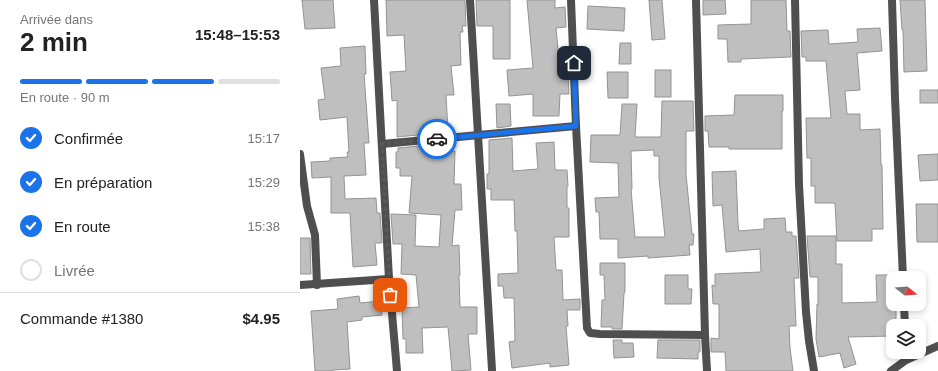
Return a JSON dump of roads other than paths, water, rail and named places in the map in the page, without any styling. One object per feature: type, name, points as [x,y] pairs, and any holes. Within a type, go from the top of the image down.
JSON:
[{"type":"street","points":[[374,0],[389,279],[397,371]]},
{"type":"street","points":[[470,0],[492,370]]},
{"type":"street","points":[[571,0],[587,328],[590,333],[600,334],[705,335]]},
{"type":"street","points":[[696,0],[707,371]]},
{"type":"street","points":[[795,0],[799,185],[806,312],[814,371]]},
{"type":"street","points":[[892,0],[903,271]]},
{"type":"street","points":[[382,144],[576,126]]},
{"type":"street","points":[[300,154],[308,206],[315,235],[317,285]]},
{"type":"street","points":[[300,285],[389,279]]},
{"type":"street","points":[[926,350],[938,346]]},
{"type":"street","points":[[891,371],[903,359]]}]
